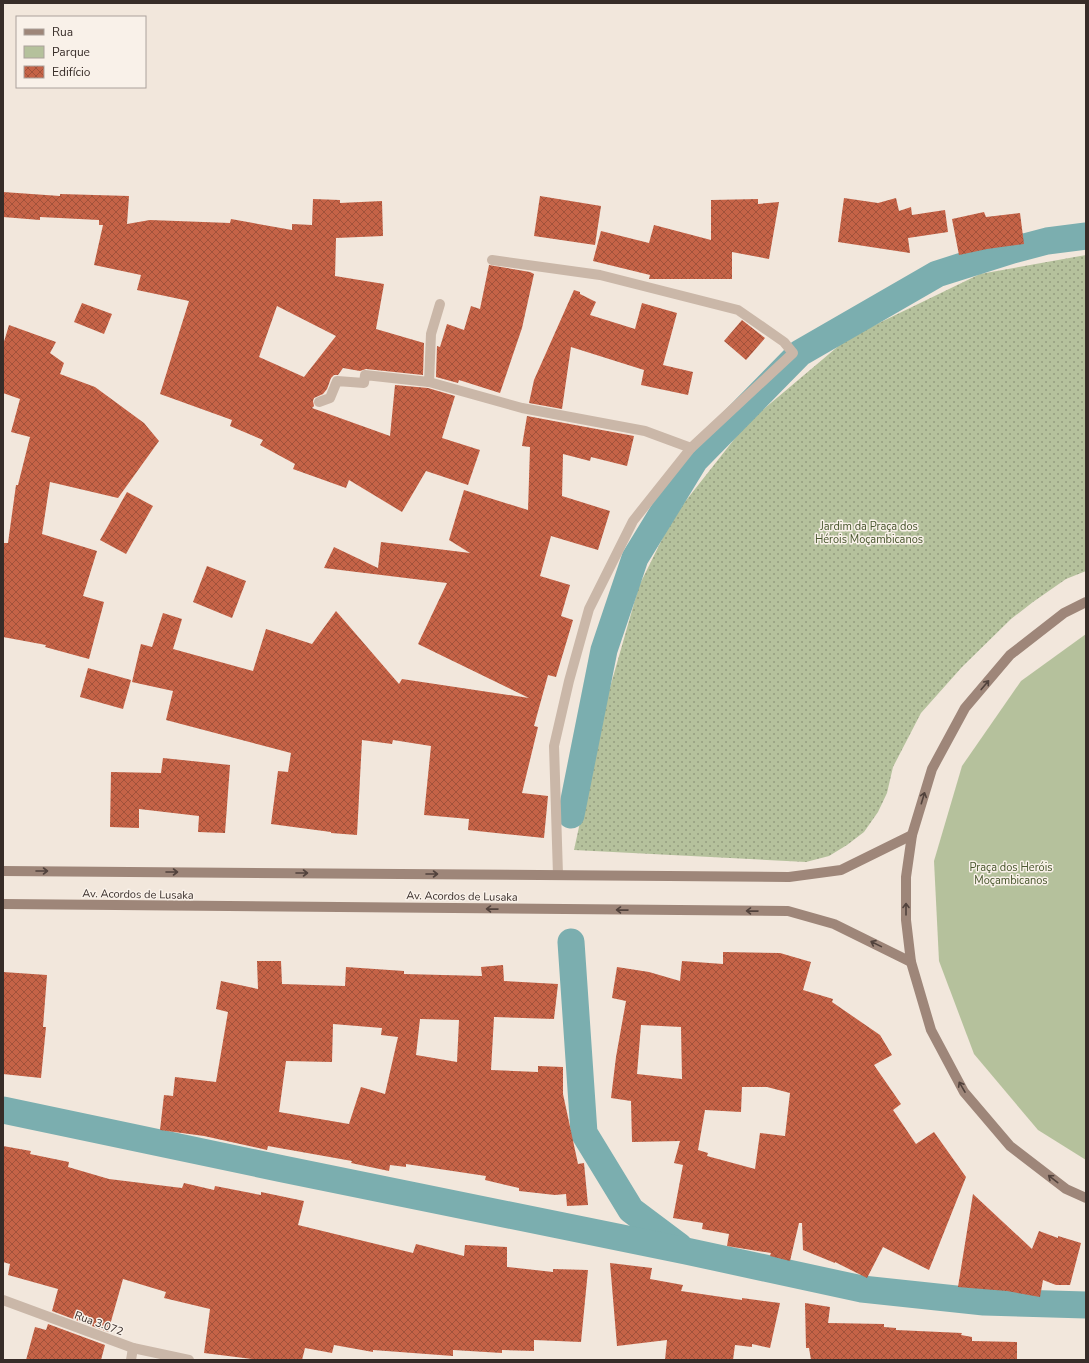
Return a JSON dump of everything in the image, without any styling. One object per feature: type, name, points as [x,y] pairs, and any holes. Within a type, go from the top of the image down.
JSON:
[{"type":"main road","points":[[1086,602],[1064,613],[1010,655],[965,708],[932,769],[912,835],[906,877],[906,920],[911,962],[931,1030],[964,1092],[1010,1146],[1066,1189],[1086,1198]]},
{"type":"main road","name":"Av. Acordos de Lusaka","points":[[3,871],[789,877],[842,870],[912,835]]},
{"type":"main road","name":"Av. Acordos de Lusaka","points":[[3,904],[788,912],[834,924],[911,962]]},
{"type":"street","points":[[492,260],[600,275],[738,310],[784,342],[793,353],[691,448],[633,521],[589,609],[569,681],[554,746],[558,875]]},
{"type":"street","points":[[429,382],[431,334],[440,304]]},
{"type":"street","points":[[319,402],[330,398],[337,382],[364,383],[365,375],[429,382],[522,408],[645,431],[691,448]]},
{"type":"street","name":"Rua 3.072","points":[[3,1300],[134,1348],[189,1360]]},
{"type":"street","points":[[131,1360],[134,1348]]},
{"type":"green space","name":"Jardim da Praça dos Hérois Moçambicanos","points":[[1086,255],[1086,571],[1066,579],[1011,619],[962,667],[921,713],[893,767],[887,793],[878,812],[864,832],[829,856],[806,862],[574,850],[607,698],[639,586],[673,517],[747,423],[848,338],[980,274]]},
{"type":"green space","name":"Praça dos Heróis Moçambicanos","points":[[1086,634],[1086,1160],[1038,1130],[974,1054],[939,961],[934,861],[962,766],[1021,681]]},
{"type":"building","points":[[3,192],[60,196],[60,194],[129,196],[127,224],[150,220],[230,223],[231,219],[292,230],[292,224],[312,225],[313,199],[340,200],[340,203],[382,201],[383,236],[336,238],[335,276],[384,284],[376,329],[424,343],[423,375],[366,369],[360,371],[343,368],[338,375],[334,375],[331,378],[327,389],[323,394],[314,398],[314,406],[312,408],[390,436],[395,385],[428,388],[455,396],[442,438],[480,450],[468,485],[426,471],[402,512],[349,480],[346,488],[293,469],[295,464],[260,445],[263,440],[230,426],[232,420],[160,394],[189,301],[137,290],[141,275],[94,265],[103,225],[99,225],[99,220],[40,217],[40,220],[3,217]],"holes":[[[277,306],[336,336],[304,377],[259,357]]]},
{"type":"building","points":[[540,196],[601,206],[595,245],[534,236]]},
{"type":"building","points":[[844,198],[878,203],[896,198],[899,211],[911,207],[912,215],[945,210],[948,232],[908,238],[910,253],[838,242]]},
{"type":"building","points":[[758,199],[758,204],[779,202],[769,259],[732,252],[732,279],[649,279],[650,275],[593,261],[601,231],[649,243],[654,225],[711,240],[711,200]]},
{"type":"building","points":[[984,212],[986,217],[1020,213],[1024,244],[987,249],[959,255],[952,219]]},
{"type":"building","points":[[489,265],[534,274],[522,328],[500,393],[459,380],[458,383],[436,377],[437,346],[440,347],[447,324],[464,330],[471,306],[480,309]]},
{"type":"building","points":[[574,290],[596,302],[590,315],[635,329],[642,303],[677,313],[663,365],[693,372],[688,395],[641,385],[644,370],[571,347],[562,409],[529,403],[534,380]]},
{"type":"building","points":[[82,303],[112,314],[104,334],[74,322]]},
{"type":"building","points":[[742,320],[765,338],[746,360],[724,341]]},
{"type":"building","points":[[9,325],[56,342],[50,353],[64,363],[60,374],[95,387],[144,423],[159,441],[118,498],[50,482],[42,534],[97,551],[83,596],[104,602],[89,659],[45,647],[46,645],[3,637],[3,543],[8,543],[16,485],[18,485],[30,437],[11,432],[20,399],[3,393],[3,345]]},
{"type":"building","points":[[527,416],[634,436],[627,466],[591,457],[590,461],[563,454],[562,496],[610,511],[598,550],[551,536],[540,576],[570,585],[561,616],[573,620],[556,677],[548,675],[534,726],[538,727],[522,793],[548,796],[544,838],[468,830],[469,819],[424,815],[431,746],[393,740],[392,744],[362,740],[357,835],[331,833],[271,824],[278,771],[288,772],[291,753],[166,720],[173,691],[132,682],[141,644],[152,647],[163,613],[182,619],[173,649],[253,671],[266,629],[312,644],[336,611],[399,684],[402,679],[529,698],[418,644],[447,583],[324,568],[334,547],[378,568],[381,542],[470,553],[449,540],[464,490],[528,510],[530,447],[522,446]]},
{"type":"building","points":[[127,492],[153,506],[126,554],[100,540]]},
{"type":"building","points":[[207,566],[246,581],[232,618],[193,602]]},
{"type":"building","points":[[88,668],[131,680],[123,709],[80,697]]},
{"type":"building","points":[[163,758],[230,765],[225,833],[198,832],[199,816],[139,809],[139,828],[110,827],[111,772],[161,773]]},
{"type":"building","points":[[723,952],[780,953],[811,962],[803,990],[833,999],[832,1002],[880,1035],[892,1055],[874,1065],[901,1104],[893,1110],[916,1144],[934,1132],[966,1177],[929,1270],[883,1247],[867,1278],[835,1262],[803,1250],[802,1223],[799,1223],[790,1261],[770,1256],[771,1253],[727,1246],[729,1234],[702,1229],[703,1223],[673,1218],[683,1165],[674,1163],[680,1141],[632,1142],[631,1101],[611,1098],[616,1057],[626,1001],[612,998],[617,967],[649,972],[680,981],[682,961],[723,964]],"holes":[[[641,1025],[681,1027],[682,1079],[637,1074]],[[742,1087],[767,1087],[790,1093],[785,1136],[760,1133],[755,1169],[707,1156],[708,1153],[698,1150],[705,1110],[741,1112]]]},
{"type":"building","points":[[257,961],[281,961],[282,984],[345,986],[346,967],[404,971],[404,974],[482,976],[481,967],[503,965],[504,981],[558,984],[554,1019],[494,1017],[491,1070],[538,1072],[538,1066],[563,1067],[563,1094],[578,1164],[584,1163],[588,1205],[567,1206],[566,1194],[555,1195],[519,1191],[519,1188],[485,1180],[486,1176],[406,1164],[406,1167],[390,1165],[389,1171],[351,1163],[352,1161],[268,1146],[267,1150],[204,1136],[160,1130],[164,1095],[173,1096],[175,1077],[216,1082],[228,1012],[216,1009],[221,981],[258,989]],"holes":[[[420,1019],[459,1020],[457,1062],[416,1055]],[[333,1024],[382,1028],[381,1035],[398,1037],[385,1094],[361,1087],[349,1124],[279,1112],[286,1061],[332,1062]]]},
{"type":"building","points":[[3,972],[47,975],[43,1027],[46,1027],[41,1078],[3,1074]]},
{"type":"building","points":[[3,1146],[31,1151],[30,1154],[69,1162],[68,1167],[109,1179],[182,1188],[184,1183],[214,1190],[215,1186],[261,1195],[261,1192],[304,1201],[298,1225],[413,1253],[416,1244],[464,1256],[465,1245],[507,1247],[507,1267],[553,1272],[553,1269],[588,1270],[581,1342],[534,1340],[534,1351],[502,1350],[502,1353],[453,1350],[453,1356],[373,1350],[373,1352],[334,1345],[332,1353],[305,1348],[302,1360],[260,1360],[204,1353],[210,1309],[164,1298],[166,1292],[123,1279],[108,1332],[52,1311],[58,1289],[8,1275],[10,1264],[3,1262]]},
{"type":"building","points":[[973,1194],[1032,1249],[1039,1231],[1058,1238],[1058,1236],[1081,1243],[1070,1285],[1056,1285],[1043,1280],[1040,1297],[1007,1291],[958,1287]]},
{"type":"building","points":[[610,1263],[652,1268],[650,1279],[683,1285],[681,1291],[742,1300],[742,1298],[780,1303],[770,1348],[752,1344],[752,1347],[735,1345],[733,1360],[665,1360],[667,1340],[617,1346]]},
{"type":"building","points":[[805,1303],[830,1307],[828,1323],[884,1324],[884,1327],[896,1328],[896,1330],[962,1333],[961,1335],[972,1337],[972,1341],[1017,1342],[1017,1360],[811,1360],[809,1348],[806,1348]]},
{"type":"building","points":[[48,1324],[105,1345],[101,1360],[26,1360],[35,1327],[46,1330]]},
{"type":"waterway","points":[[571,815],[604,650],[635,558],[695,460],[800,353],[937,274],[1047,241],[1086,236]]},
{"type":"waterway","points":[[571,942],[584,1133],[631,1210],[679,1246]]},
{"type":"waterway","points":[[3,1110],[686,1251],[862,1289],[984,1302],[1086,1305]]}]
